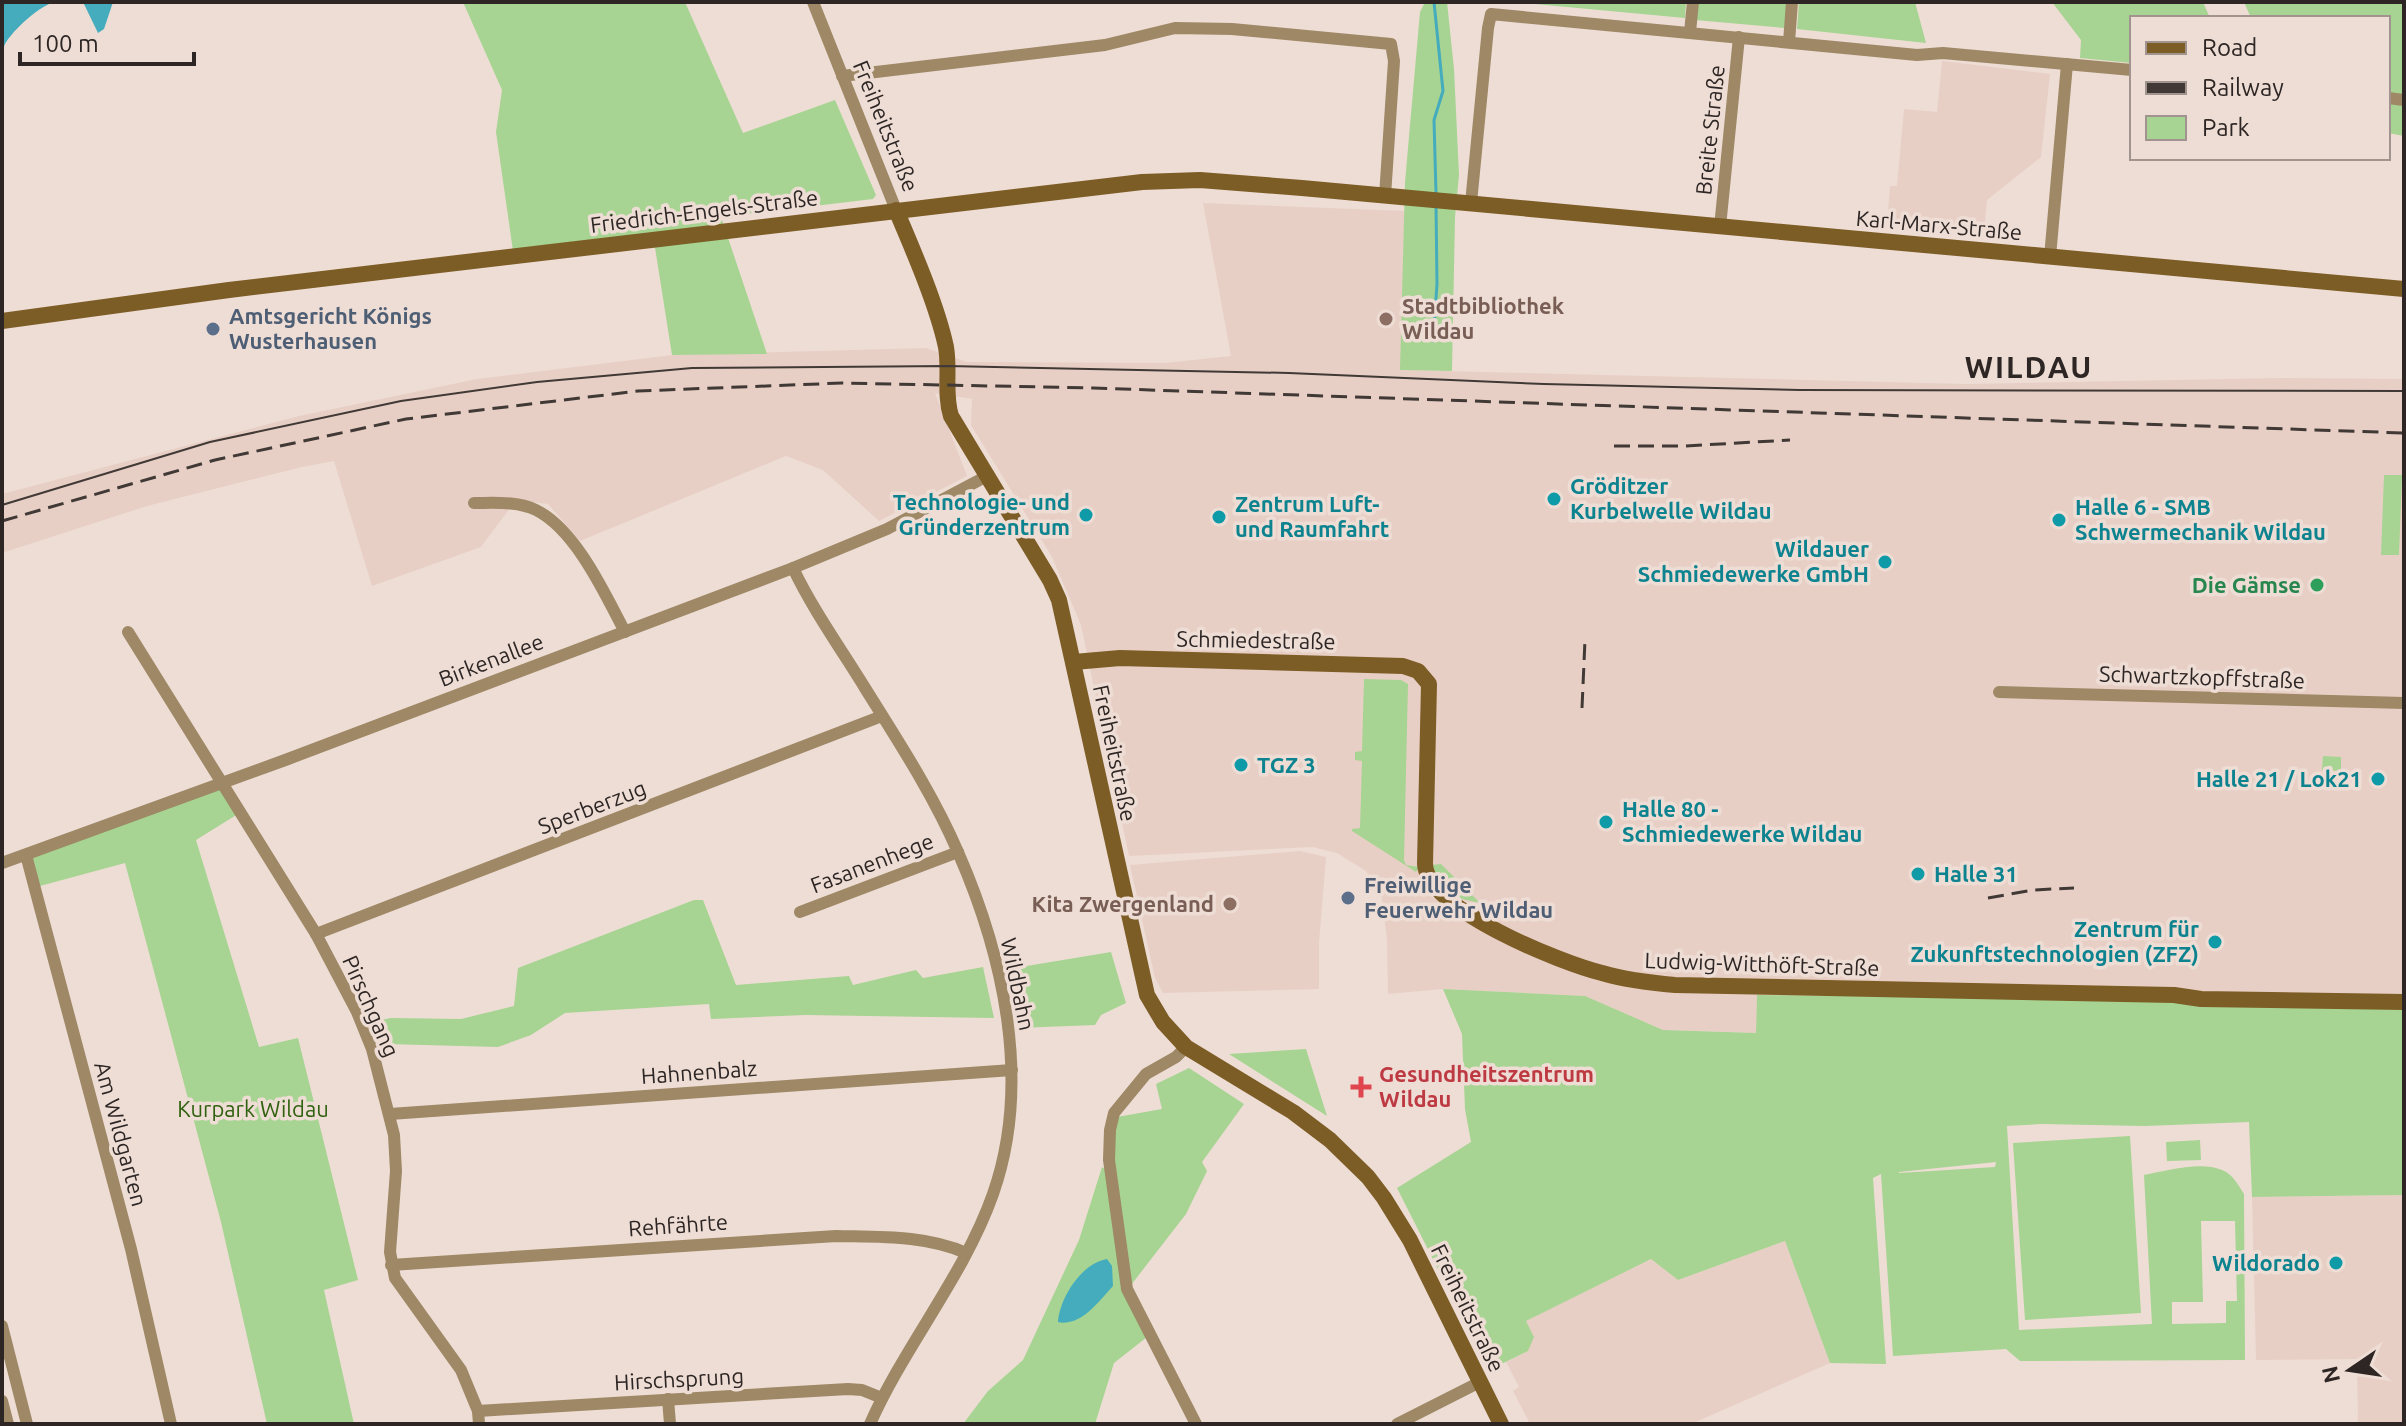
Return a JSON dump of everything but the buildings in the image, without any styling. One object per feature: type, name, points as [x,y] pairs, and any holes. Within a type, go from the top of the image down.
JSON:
[{"type":"street","name":"Freiheitstraße","points":[[813,2],[944,339],[951,416],[1059,600],[1145,988],[1163,1022],[1186,1047],[1293,1112],[1330,1140],[1368,1177],[1410,1240],[1501,1424]]},
{"type":"street","points":[[1690,32],[1693,2]]},
{"type":"street","points":[[1789,42],[1792,2]]},
{"type":"street","points":[[1465,203],[1491,14],[1917,55],[1943,53],[2130,70]]},
{"type":"street","points":[[842,76],[1105,45],[1175,28],[1376,40],[1391,44],[1394,57],[1392,196]]},
{"type":"street","name":"Breite Straße","points":[[1720,227],[1739,37]]},
{"type":"street","points":[[2050,257],[2067,64]]},
{"type":"street","name":"Friedrich-Engels-Straße","points":[[2,321],[1126,184],[1187,180],[1465,203]]},
{"type":"street","name":"Karl-Marx-Straße","points":[[1465,203],[2404,289]]},
{"type":"street","name":"Birkenallee","points":[[2,863],[793,568],[887,529],[987,476]]},
{"type":"street","points":[[474,503],[522,505],[548,518],[561,529],[605,593],[625,632]]},
{"type":"street","name":"Wildbahn","points":[[793,568],[882,716],[958,852],[998,970],[1012,1070],[1011,1112],[1004,1157],[992,1196],[966,1253],[870,1424]]},
{"type":"street","name":"Pirschgang","points":[[128,632],[316,934],[371,1045],[390,1114],[396,1152],[391,1265]]},
{"type":"street","name":"Schmiedestraße","points":[[1074,662],[1120,658],[1403,666],[1418,671],[1429,684]]},
{"type":"street","name":"Ludwig-Witthöft-Straße","points":[[1429,684],[1425,864],[1428,880],[1459,909],[1501,933],[1601,973],[1634,981],[1675,985],[2404,1002]]},
{"type":"street","name":"Schwartzkopffstraße","points":[[1999,692],[2404,703]]},
{"type":"street","name":"Sperberzug","points":[[316,934],[882,716]]},
{"type":"street","name":"Fasanenhege","points":[[800,912],[958,852]]},
{"type":"street","name":"Am Wildgarten","points":[[26,855],[127,1234],[171,1424]]},
{"type":"street","points":[[1186,1047],[1176,1057],[1146,1074],[1114,1113],[1108,1142],[1127,1289],[1196,1424]]},
{"type":"street","name":"Hahnenbalz","points":[[390,1114],[1012,1070]]},
{"type":"street","name":"Rehfährte","points":[[391,1265],[836,1236],[906,1238],[948,1246],[966,1253]]},
{"type":"street","points":[[391,1265],[402,1289],[461,1370],[478,1417]]},
{"type":"street","points":[[2,1326],[27,1424]]},
{"type":"street","points":[[1397,1424],[1480,1382]]},
{"type":"street","name":"Hirschsprung","points":[[478,1417],[668,1399],[848,1389],[862,1390],[882,1398]]},
{"type":"street","points":[[668,1399],[670,1424]]},
{"type":"street","points":[[2,1401],[8,1424]]},
{"type":"shaded area","points":[[1942,61],[2050,74],[2041,157],[1987,200],[1984,233],[1887,225],[1890,186],[1897,186],[1904,109],[1937,112]]},
{"type":"shaded area","points":[[1203,203],[1406,211],[1401,370],[1967,384],[2278,378],[2404,379],[2404,1009],[2002,997],[1757,995],[1756,1033],[1663,1030],[1584,996],[1443,989],[1388,994],[1387,940],[1381,892],[1366,871],[1337,853],[1313,847],[1129,856],[1081,625],[1052,557],[971,425],[972,399],[935,393],[967,476],[879,521],[823,470],[786,456],[580,541],[548,504],[516,500],[481,547],[372,586],[334,461],[147,506],[2,553],[2,494],[299,416],[477,379],[672,355],[926,348],[967,362],[1165,363],[1231,356]]},
{"type":"shaded area","name":"Kita Zwergenland","points":[[1300,851],[1326,857],[1319,943],[1319,989],[1163,993],[1155,978],[1130,865]]},
{"type":"shaded area","points":[[2404,1195],[2404,1424],[2358,1424],[2357,1359],[2256,1360],[2252,1197]]},
{"type":"shaded area","points":[[1785,1241],[1830,1363],[1691,1424],[1530,1424],[1513,1391],[1519,1387],[1506,1362],[1528,1351],[1525,1321],[1651,1259],[1678,1280]]},
{"type":"green space","points":[[463,2],[685,2],[743,133],[835,100],[876,195],[873,199],[721,217],[767,354],[672,355],[653,235],[513,251],[496,132],[502,90]]},
{"type":"green space","points":[[1425,2],[1447,2],[1454,69],[1459,175],[1455,217],[1452,371],[1400,370],[1405,182],[1420,12]]},
{"type":"green space","points":[[1514,2],[1686,2],[1685,18]]},
{"type":"green space","points":[[1697,2],[1787,2],[1785,28],[1695,20]]},
{"type":"green space","points":[[1799,2],[1915,2],[1926,43],[1797,29]]},
{"type":"green space","points":[[2052,2],[2203,2],[2209,16],[2130,16],[2130,63],[2080,58],[2081,40]]},
{"type":"green space","points":[[2244,2],[2404,2],[2404,136],[2390,133],[2390,16],[2250,16]]},
{"type":"green space","points":[[2384,475],[2402,475],[2399,555],[2381,555]]},
{"type":"green space","points":[[1364,679],[1401,680],[1408,684],[1404,860],[1406,865],[1419,867],[1416,872],[1352,831],[1360,828],[1362,761],[1355,760],[1355,752],[1362,751]]},
{"type":"green space","points":[[2323,756],[2341,757],[2341,771],[2322,770]]},
{"type":"green space","name":"Kurpark Wildau","points":[[221,787],[238,814],[196,840],[259,1047],[298,1038],[358,1280],[324,1290],[354,1424],[267,1424],[221,1222],[125,863],[40,886],[32,857]]},
{"type":"green space","points":[[1441,864],[1480,903],[1449,893],[1431,865]]},
{"type":"green space","points":[[694,900],[703,900],[736,985],[849,976],[853,985],[916,970],[923,978],[983,967],[994,1018],[805,1015],[711,1019],[709,1004],[565,1013],[531,1035],[498,1047],[387,1044],[379,1047],[370,1022],[391,1018],[461,1019],[514,1006],[518,968]]},
{"type":"green space","points":[[1111,952],[1126,1003],[1101,1015],[1095,1025],[1018,1028],[1008,969]]},
{"type":"green space","points":[[1443,989],[1585,996],[1663,1030],[1756,1033],[1757,995],[2002,997],[2404,1009],[2404,1195],[2252,1197],[2249,1122],[2007,1126],[2019,1330],[2152,1324],[2144,1175],[2183,1168],[2213,1167],[2229,1174],[2244,1194],[2245,1360],[2020,1361],[2006,1349],[1893,1356],[1881,1174],[1873,1178],[1886,1364],[1830,1363],[1785,1241],[1678,1280],[1651,1259],[1526,1321],[1534,1337],[1528,1351],[1489,1370],[1397,1188],[1471,1142],[1465,1109],[1462,1034]],"holes":[[[1996,1162],[1995,1167],[1899,1173],[1899,1172]],[[2201,1221],[2235,1221],[2237,1301],[2226,1301],[2226,1323],[2172,1324],[2172,1302],[2203,1302]]]},
{"type":"green space","points":[[1306,1049],[1327,1116],[1229,1054]]},
{"type":"green space","points":[[1189,1068],[1244,1104],[1202,1162],[1207,1171],[1186,1214],[1131,1285],[1112,1142],[1117,1117],[1162,1109],[1156,1084]]},
{"type":"green space","points":[[2130,1136],[2141,1313],[2025,1320],[2013,1143]]},
{"type":"green space","points":[[2200,1140],[2201,1160],[2167,1161],[2166,1142]]},
{"type":"green space","points":[[1102,1167],[1108,1171],[1118,1244],[1147,1337],[1114,1363],[1095,1424],[963,1424],[988,1391],[1023,1360],[1079,1240]]},
{"type":"water","points":[[2,2],[56,2],[43,7],[21,25],[5,44],[2,57]]},
{"type":"water","points":[[83,2],[113,2],[104,29],[98,33]]},
{"type":"water","points":[[1107,1259],[1112,1266],[1113,1286],[1082,1317],[1066,1323],[1058,1322],[1063,1302],[1081,1274]]},
{"type":"waterway","points":[[1434,2],[1443,91],[1434,120],[1436,193]]},
{"type":"waterway","points":[[1433,341],[1437,284],[1436,205]]},
{"type":"tram line","points":[[2,505],[210,442],[401,401],[537,382],[692,368],[948,366],[1289,373],[1544,384],[1800,390],[2404,391]]},
{"type":"railway","points":[[2,521],[215,460],[406,419],[638,391],[842,383],[1093,388],[2404,433]]},
{"type":"railway","points":[[1614,446],[1685,446],[1790,440]]},
{"type":"railway","points":[[1582,708],[1585,640]]},
{"type":"railway","points":[[1988,898],[2033,890],[2074,888]]},
{"type":"place","name":"Stadtbibliothek Wildau","points":[[1386,319]]},
{"type":"place","name":"Amtsgericht Königs Wusterhausen","points":[[213,329]]},
{"type":"place","name":"Gröditzer Kurbelwelle Wildau","points":[[1554,499]]},
{"type":"place","name":"Technologie- und Gründerzentrum","points":[[1086,515]]},
{"type":"place","name":"Zentrum Luft- und Raumfahrt","points":[[1219,517]]},
{"type":"place","name":"Halle 6 - SMB Schwermechanik Wildau","points":[[2059,520]]},
{"type":"place","name":"Wildauer Schmiedewerke GmbH","points":[[1885,562]]},
{"type":"place","name":"Die Gämse","points":[[2317,585]]},
{"type":"place","name":"TGZ 3","points":[[1241,765]]},
{"type":"place","name":"Halle 21 / Lok21","points":[[2378,779]]},
{"type":"place","name":"Halle 80 - Schmiedewerke Wildau","points":[[1606,822]]},
{"type":"place","name":"Halle 31","points":[[1918,874]]},
{"type":"place","name":"Freiwillige Feuerwehr Wildau","points":[[1348,898]]},
{"type":"place","name":"Kita Zwergenland","points":[[1230,904]]},
{"type":"place","name":"Zentrum für Zukunftstechnologien (ZFZ)","points":[[2215,942]]},
{"type":"place","name":"Gesundheitszentrum Wildau","points":[[1361,1087]]},
{"type":"place","name":"Wildorado","points":[[2336,1263]]},
{"type":"district","name":"WILDAU","points":[[2029,368]]}]
